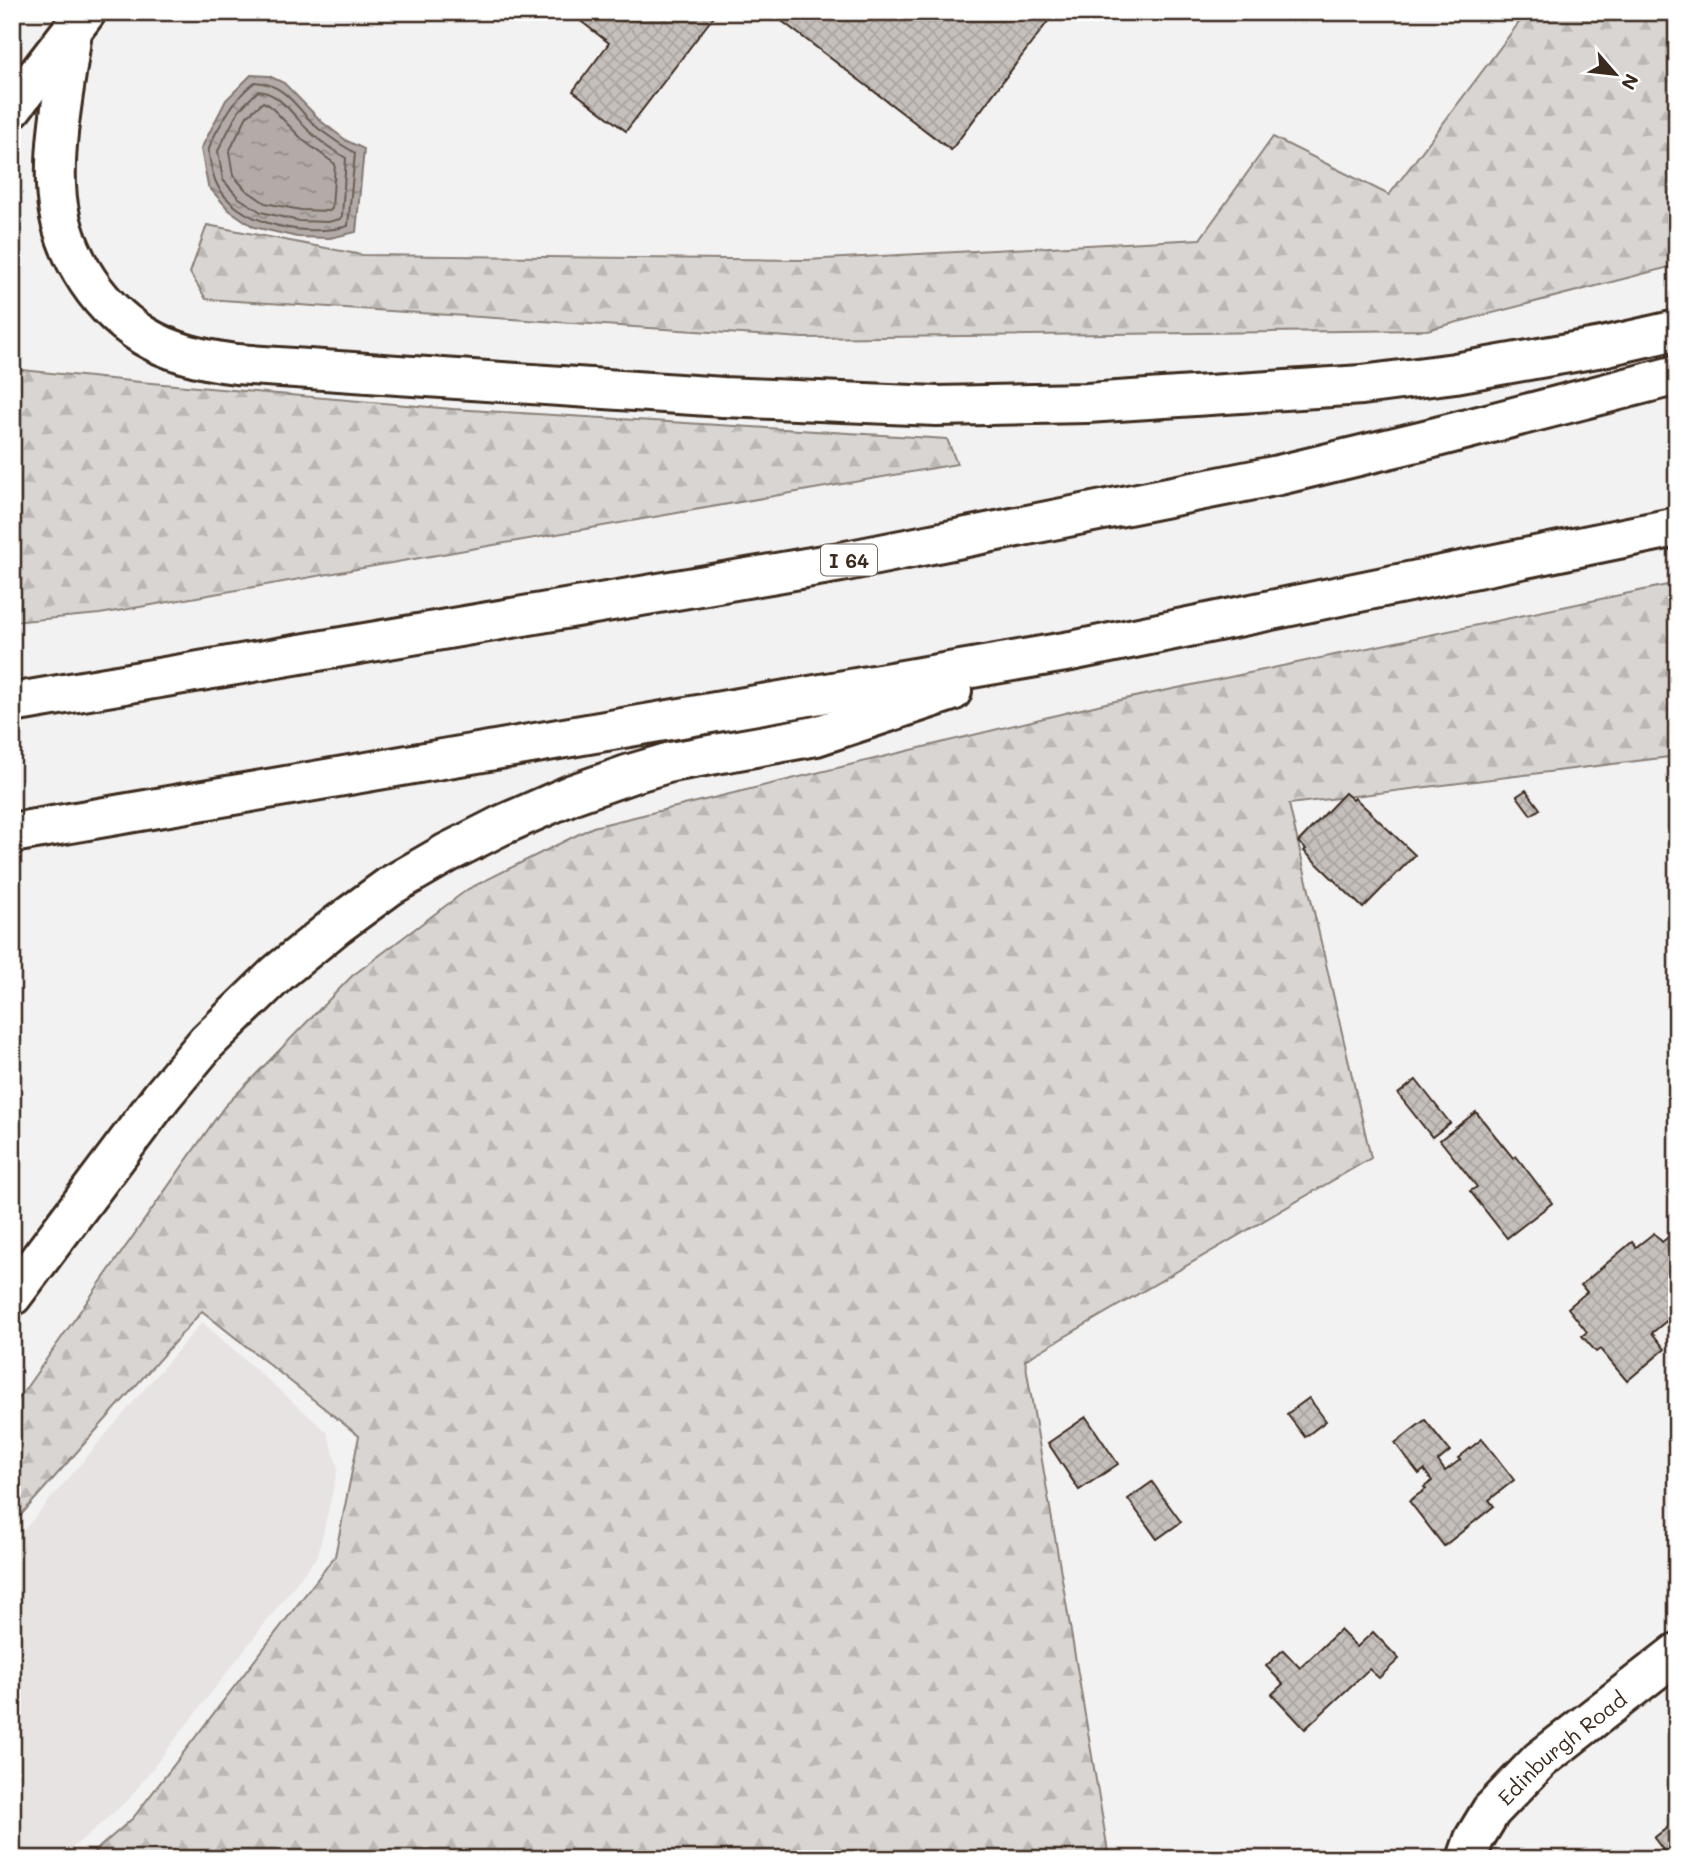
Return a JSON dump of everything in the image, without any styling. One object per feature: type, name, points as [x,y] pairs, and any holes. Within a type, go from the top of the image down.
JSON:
[{"type":"main road","points":[[12,108],[79,22]]},
{"type":"main road","points":[[79,22],[58,140],[56,186],[63,225],[73,256],[88,282],[107,304],[145,337],[209,360],[723,397],[936,405],[1087,403],[1362,385],[1536,360],[1677,330]]},
{"type":"main road","name":"I 64","points":[[12,703],[841,562],[1279,475],[1677,375]]},
{"type":"main road","points":[[12,833],[1071,651],[1677,527]]},
{"type":"main road","points":[[12,1296],[162,1096],[207,1042],[278,973],[390,886],[500,825],[607,782],[671,762],[816,736],[1071,651]]},
{"type":"main road","name":"Edinburgh Road","points":[[1467,1859],[1474,1839],[1491,1811],[1540,1760],[1677,1653]]},
{"type":"shaded area","points":[[202,1322],[327,1432],[338,1468],[318,1555],[129,1799],[60,1859],[12,1859],[12,1544]]},
{"type":"green space","points":[[1527,12],[1677,12],[1677,265],[1427,330],[803,338],[206,299],[190,273],[207,225],[362,255],[806,260],[1200,239],[1273,137],[1389,195]]},
{"type":"green space","points":[[12,369],[453,409],[947,439],[957,464],[100,614],[12,622]]},
{"type":"green space","points":[[1677,583],[1677,756],[1289,804],[1371,1158],[1025,1360],[1108,1859],[86,1859],[133,1818],[335,1556],[359,1436],[202,1311],[12,1525],[12,1408],[224,1107],[352,976],[468,889],[593,827],[1106,703]]},
{"type":"water","points":[[251,75],[269,76],[284,83],[322,122],[347,141],[364,149],[356,232],[330,238],[297,237],[254,227],[229,210],[208,186],[201,149],[226,100]]},
{"type":"building","points":[[569,12],[717,12],[626,131],[573,91],[609,43]]},
{"type":"building","points":[[770,12],[1055,12],[951,150]]},
{"type":"building","points":[[1526,790],[1540,809],[1531,815],[1517,796]]},
{"type":"building","points":[[1345,793],[1353,800],[1355,798],[1415,855],[1363,908],[1298,842]]},
{"type":"building","points":[[1677,1067],[1677,1081],[1670,1071]]},
{"type":"building","points":[[1416,1080],[1450,1123],[1432,1137],[1398,1094]]},
{"type":"building","points":[[1476,1112],[1513,1158],[1516,1156],[1552,1203],[1507,1238],[1470,1191],[1477,1187],[1440,1140]]},
{"type":"building","points":[[1677,1230],[1677,1312],[1652,1333],[1665,1349],[1627,1381],[1600,1349],[1596,1352],[1582,1336],[1587,1332],[1568,1308],[1587,1292],[1581,1285],[1632,1242],[1636,1247],[1654,1233],[1662,1242]]},
{"type":"building","points":[[1309,1398],[1326,1421],[1305,1437],[1287,1414]]},
{"type":"building","points":[[1086,1417],[1118,1464],[1079,1490],[1048,1443]]},
{"type":"building","points":[[1425,1420],[1450,1451],[1438,1461],[1445,1471],[1482,1439],[1514,1480],[1489,1500],[1494,1506],[1444,1546],[1409,1501],[1432,1481],[1424,1470],[1419,1474],[1395,1443]]},
{"type":"building","points":[[1152,1482],[1181,1522],[1157,1539],[1128,1499]]},
{"type":"building","points":[[1340,1630],[1357,1647],[1373,1632],[1399,1659],[1379,1678],[1369,1669],[1305,1729],[1272,1694],[1283,1684],[1266,1666],[1283,1650],[1300,1668]]},
{"type":"building","points":[[1677,1820],[1677,1859],[1670,1859],[1654,1838]]}]
